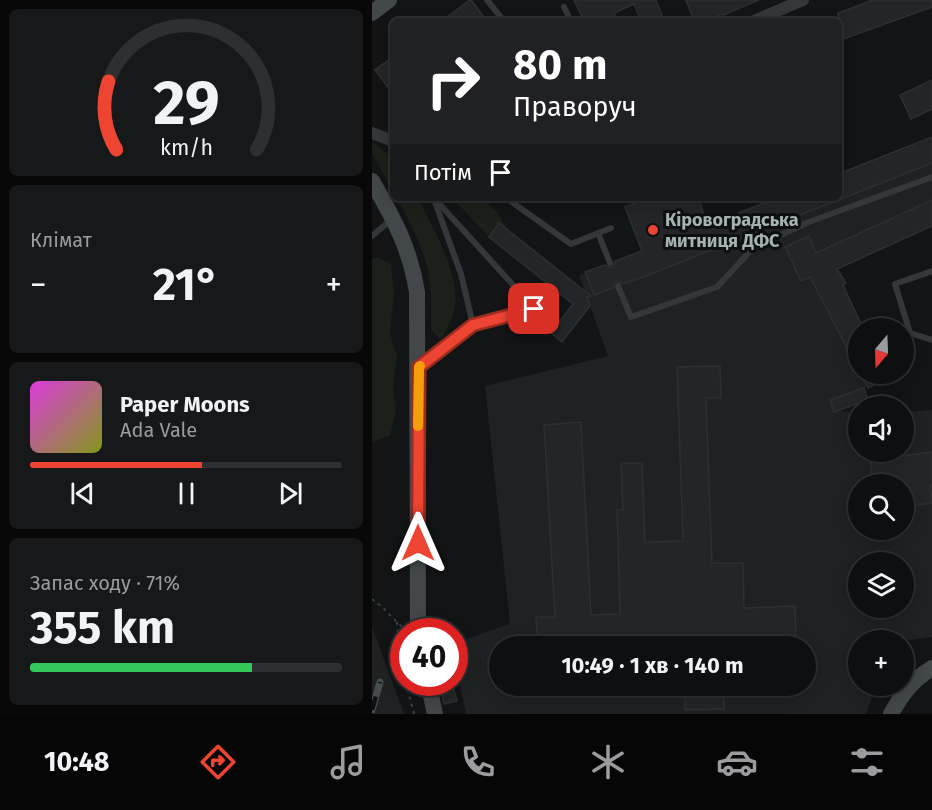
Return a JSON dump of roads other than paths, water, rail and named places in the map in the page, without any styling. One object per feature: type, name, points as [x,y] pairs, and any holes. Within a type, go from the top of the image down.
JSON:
[{"type":"street","points":[[372,14],[389,0]]},
{"type":"street","points":[[761,18],[803,0]]},
{"type":"street","points":[[372,133],[390,141]]},
{"type":"street","points":[[372,181],[394,217],[408,249],[416,282],[419,367],[418,618]]},
{"type":"street","points":[[891,714],[911,683],[932,668]]},
{"type":"street","points":[[431,696],[435,714]]},
{"type":"lane","points":[[487,0],[502,18]]},
{"type":"lane","points":[[564,7],[570,18]]},
{"type":"lane","points":[[618,286],[630,317],[717,287],[754,247],[809,222],[932,177]]},
{"type":"lane","points":[[434,201],[461,274],[473,325]]},
{"type":"lane","points":[[419,367],[473,325],[534,309],[436,201]]},
{"type":"lane","points":[[510,201],[572,244],[612,228]]},
{"type":"lane","points":[[372,236],[394,217]]},
{"type":"lane","points":[[598,233],[610,263]]},
{"type":"lane","points":[[932,271],[896,284],[910,333],[932,340]]},
{"type":"railway","points":[[372,710],[380,682]]},
{"type":"place","name":"Кіровоградська митниця ДФС","points":[[653,230]]}]
